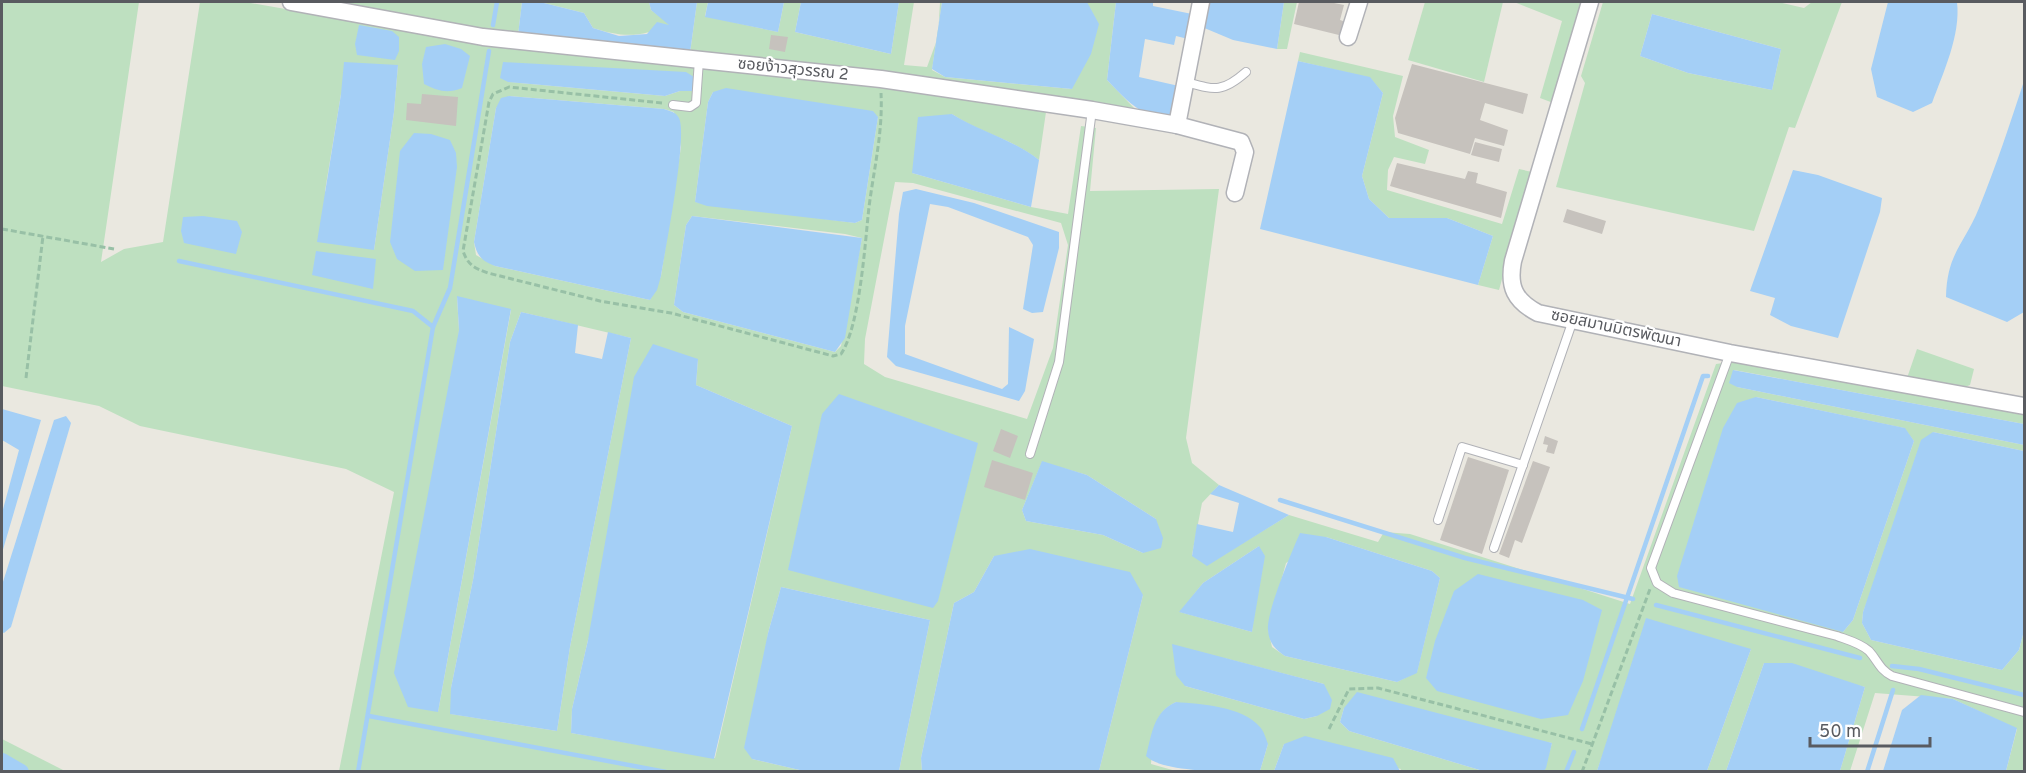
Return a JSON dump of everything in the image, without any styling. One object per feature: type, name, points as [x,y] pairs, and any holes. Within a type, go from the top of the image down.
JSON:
[{"type":"street","name":"ซอยง้าวสุวรรณ 2","points":[[291,2],[483,37],[881,79],[1177,125],[1241,142],[1245,152],[1235,193]]},
{"type":"street","points":[[1177,125],[1201,2]]},
{"type":"street","points":[[1348,36],[1359,2]]},
{"type":"street","name":"ซอยสมานมิตรพัฒนา","points":[[1590,2],[1510,274],[1516,297],[1525,306],[1538,313],[1730,353],[2025,406]]},
{"type":"lane","points":[[673,105],[690,107],[696,103],[699,60]]},
{"type":"lane","points":[[1186,82],[1214,90],[1229,87],[1246,72]]},
{"type":"lane","points":[[1030,454],[1059,362],[1092,110]]},
{"type":"lane","points":[[1494,549],[1573,320]]},
{"type":"lane","points":[[1730,353],[1651,568],[1657,583],[1673,593],[1837,636],[1861,645],[1870,653],[1881,671],[1892,676],[2025,712]]},
{"type":"lane","points":[[1438,520],[1462,447],[1523,465]]},
{"type":"path","points":[[673,105],[509,87],[493,94],[489,102],[463,251],[467,261],[473,268],[488,273],[600,301],[671,313],[834,356],[841,354],[849,340],[862,270],[882,121],[881,79]]},
{"type":"path","points":[[2,229],[114,249]]},
{"type":"path","points":[[26,378],[44,236]]},
{"type":"path","points":[[1582,771],[1654,576]]},
{"type":"path","points":[[1329,729],[1349,689],[1378,688],[1592,744]]},
{"type":"green space","points":[[2,2],[139,2],[101,262],[124,249],[163,242],[200,2],[245,2],[497,46],[920,91],[1046,112],[1039,160],[952,114],[912,173],[1031,207],[1068,214],[1081,126],[1096,128],[1090,191],[1219,189],[1186,438],[1192,463],[1219,485],[1202,503],[1192,555],[1207,565],[1289,515],[1378,542],[1384,532],[1410,534],[1630,604],[1716,364],[1737,361],[2024,415],[2024,424],[1734,370],[1737,387],[2024,445],[2024,451],[1933,432],[1863,612],[1862,623],[1871,640],[2002,670],[2019,650],[2024,631],[2024,771],[2006,771],[2017,729],[1953,699],[1875,693],[1850,771],[1840,771],[1865,687],[1764,663],[1726,771],[1707,771],[1751,649],[1602,757],[1597,771],[1544,771],[1552,743],[1344,708],[1340,722],[1349,731],[1483,771],[1400,771],[1401,769],[1284,744],[1274,771],[1260,771],[1268,744],[1176,702],[1168,707],[1157,720],[1153,736],[1151,764],[1176,771],[1099,771],[1143,595],[994,556],[974,592],[954,603],[921,758],[922,771],[899,771],[930,620],[781,587],[768,633],[752,759],[804,771],[339,771],[394,492],[346,469],[140,426],[99,406],[2,386]],"holes":[[[398,65],[394,112],[374,250],[325,191],[341,94]],[[508,82],[691,91],[680,91],[665,96]],[[713,92],[878,117],[862,220],[855,223],[695,202],[708,102]],[[509,96],[664,109],[674,112],[681,147],[661,276],[650,300],[495,266],[476,255],[474,242],[496,108]],[[895,182],[913,183],[1061,223],[1068,245],[1053,348],[1027,419],[885,377],[864,364],[865,339]],[[692,216],[862,238],[841,346],[835,352],[683,312],[674,305],[686,225]],[[457,297],[511,310],[438,712],[459,330]],[[521,312],[631,338],[570,647],[557,731],[451,714],[451,688],[473,580],[510,342]],[[698,359],[696,385],[792,426],[715,758],[571,733],[572,709],[588,640]],[[1756,397],[1904,428],[1914,441],[1853,620],[1843,632]],[[1042,462],[1087,475],[1156,519],[1143,553],[1103,535],[1026,521],[1022,510]],[[1326,537],[1432,571],[1440,578],[1417,672],[1397,682],[1285,656],[1272,647],[1268,629],[1286,563]],[[1259,546],[1252,632],[1180,612],[1203,583]],[[1224,658],[1324,684],[1317,716],[1304,719],[1185,686]]]},
{"type":"green space","points":[[333,2],[522,2],[518,35]]},
{"type":"green space","points":[[540,2],[649,2],[651,10],[671,25],[641,34],[623,35],[593,28],[584,13]]},
{"type":"green space","points":[[697,2],[708,2],[705,16],[778,32],[784,2],[801,2],[795,32],[891,54],[899,2],[914,2],[904,65],[927,67],[936,42],[932,70],[945,77],[1072,89],[1085,2],[1116,2],[1107,80],[1134,108],[690,53]]},
{"type":"green space","points":[[1284,2],[1297,2],[1287,49],[1277,49]]},
{"type":"green space","points":[[1425,2],[1503,2],[1484,82],[1408,60]]},
{"type":"green space","points":[[1514,2],[1587,2],[1556,104],[1540,98],[1562,21]]},
{"type":"green space","points":[[1603,2],[1778,2],[1804,8],[1812,2],[1842,2],[1795,128],[1789,127],[1754,231],[1556,187],[1585,83],[1581,76]],"holes":[[[1652,14],[1781,49],[1772,90],[1688,73],[1640,56]]]},
{"type":"green space","points":[[1300,52],[1403,76],[1393,116],[1395,137],[1429,150],[1425,164],[1394,157],[1388,170],[1387,190],[1502,224],[1519,169],[1532,172],[1499,290],[1478,285],[1493,236],[1447,218],[1389,218],[1369,199],[1362,176],[1383,93],[1370,78],[1298,61]]},
{"type":"green space","points":[[1917,349],[1974,369],[1970,385],[1960,389],[1907,378]]},
{"type":"green space","points":[[2,739],[65,771],[2,771]]},
{"type":"water","points":[[522,2],[540,2],[584,13],[593,28],[619,36],[647,34],[657,22],[669,25],[651,10],[649,2],[697,2],[690,53],[518,35]]},
{"type":"water","points":[[708,2],[784,2],[778,32],[705,17]]},
{"type":"water","points":[[801,2],[899,2],[891,54],[795,32]]},
{"type":"water","points":[[942,2],[1087,2],[1099,24],[1091,54],[1072,89],[945,77],[932,69]]},
{"type":"water","points":[[1116,2],[1153,2],[1153,6],[1192,14],[1188,39],[1176,36],[1174,45],[1145,39],[1139,77],[1179,86],[1172,114],[1162,116],[1144,112],[1128,101],[1107,80]]},
{"type":"water","points":[[1206,2],[1284,2],[1277,49],[1233,40],[1202,27]]},
{"type":"water","points":[[1888,2],[1957,2],[1958,15],[1954,41],[1932,103],[1913,112],[1877,97],[1871,69]]},
{"type":"water","points":[[1652,14],[1781,49],[1772,90],[1688,73],[1640,56]]},
{"type":"water","points":[[359,25],[392,31],[399,37],[399,51],[395,60],[357,55],[355,44]]},
{"type":"water","points":[[445,44],[461,49],[470,56],[462,88],[452,91],[438,90],[424,84],[422,64],[426,47]]},
{"type":"water","points":[[1298,61],[1370,77],[1383,93],[1362,176],[1369,199],[1389,218],[1447,218],[1493,236],[1478,285],[1260,229]]},
{"type":"water","points":[[344,62],[398,65],[394,112],[374,250],[317,242]]},
{"type":"water","points":[[503,62],[686,72],[694,77],[692,91],[680,91],[665,96],[508,82],[500,78]]},
{"type":"water","points":[[2024,81],[2024,312],[2007,322],[1946,297],[1947,282],[1953,259],[1979,208]]},
{"type":"water","points":[[726,88],[873,111],[878,117],[862,220],[855,223],[707,206],[695,202],[708,102],[713,92]]},
{"type":"water","points":[[509,96],[664,109],[678,116],[681,147],[675,194],[661,276],[657,290],[650,300],[495,266],[483,260],[474,242],[496,108],[501,98]]},
{"type":"water","points":[[952,114],[1018,146],[1039,160],[1031,207],[912,173],[918,117]]},
{"type":"water","points":[[414,133],[431,134],[450,140],[456,153],[457,167],[443,270],[415,271],[397,259],[390,242],[400,151]]},
{"type":"water","points":[[1793,170],[1818,175],[1882,198],[1880,212],[1838,338],[1791,326],[1770,315],[1775,298],[1750,291]]},
{"type":"water","points":[[916,189],[974,203],[1059,232],[1059,248],[1043,312],[1032,313],[1023,309],[1033,245],[1028,237],[948,207],[930,204],[905,326],[905,354],[1002,389],[1008,384],[1009,327],[1034,339],[1025,391],[1019,401],[896,366],[887,357],[899,214],[903,192]]},
{"type":"water","points":[[203,216],[237,221],[242,232],[236,254],[184,243],[181,231],[183,217]]},
{"type":"water","points":[[692,216],[862,238],[845,338],[835,352],[683,312],[674,305],[686,225]]},
{"type":"water","points":[[316,251],[376,259],[373,289],[312,275]]},
{"type":"water","points":[[457,296],[511,309],[438,712],[408,707],[394,673],[459,330]]},
{"type":"water","points":[[521,312],[578,325],[575,353],[602,359],[608,332],[631,338],[570,647],[557,731],[450,714],[451,688],[473,580],[510,342]]},
{"type":"water","points":[[653,344],[698,359],[696,385],[792,426],[714,759],[571,733],[572,709],[588,640],[634,377]]},
{"type":"water","points":[[1733,370],[2024,424],[2024,445],[1737,387],[1729,383]]},
{"type":"water","points":[[839,394],[978,443],[938,601],[933,608],[788,570],[822,414]]},
{"type":"water","points":[[1756,397],[1905,428],[1914,441],[1853,620],[1843,632],[1679,587],[1677,576],[1723,428],[1737,403]]},
{"type":"water","points":[[2,409],[41,420],[2,553],[2,513],[19,450],[2,440]]},
{"type":"water","points":[[66,416],[71,423],[11,627],[4,633],[2,632],[2,585],[54,420]]},
{"type":"water","points":[[1933,432],[2024,451],[2024,631],[2019,650],[2002,670],[1871,640],[1862,623],[1863,612],[1921,440]]},
{"type":"water","points":[[1042,461],[1087,475],[1156,519],[1163,538],[1161,548],[1143,553],[1103,535],[1026,521],[1022,510]]},
{"type":"water","points":[[1219,485],[1289,515],[1207,566],[1192,556],[1197,524],[1233,532],[1239,503],[1210,494]]},
{"type":"water","points":[[1300,533],[1326,537],[1432,571],[1440,578],[1417,673],[1397,682],[1285,656],[1275,648],[1269,635],[1268,622],[1280,582]]},
{"type":"water","points":[[1259,546],[1265,556],[1252,632],[1179,612],[1203,583]]},
{"type":"water","points":[[1030,549],[1130,572],[1143,595],[1099,771],[922,771],[921,758],[954,603],[974,592],[994,556]]},
{"type":"water","points":[[1478,574],[1583,600],[1602,610],[1583,681],[1568,715],[1541,719],[1437,691],[1426,678],[1435,641],[1454,591]]},
{"type":"water","points":[[781,587],[930,620],[899,771],[804,771],[752,759],[744,748],[768,633]]},
{"type":"water","points":[[1646,618],[1751,649],[1707,771],[1597,771]]},
{"type":"water","points":[[1172,644],[1324,684],[1332,700],[1330,709],[1317,716],[1304,719],[1185,686],[1176,675]]},
{"type":"water","points":[[1764,663],[1792,663],[1865,687],[1840,771],[1726,771]]},
{"type":"water","points":[[1357,692],[1552,743],[1546,768],[1544,771],[1483,771],[1349,731],[1340,722],[1344,708]]},
{"type":"water","points":[[1921,695],[1953,699],[2017,728],[2006,771],[1883,771],[1902,710]]},
{"type":"water","points":[[1176,702],[1221,707],[1252,720],[1264,733],[1268,744],[1260,771],[1182,768],[1154,762],[1146,756],[1158,718],[1168,706]]},
{"type":"water","points":[[1305,736],[1393,758],[1400,771],[1274,771],[1284,744]]},
{"type":"building","points":[[1299,2],[1329,2],[1344,5],[1340,20],[1346,22],[1343,36],[1294,24]]},
{"type":"building","points":[[771,35],[788,37],[785,52],[769,49]]},
{"type":"building","points":[[1412,64],[1528,94],[1523,114],[1485,103],[1480,120],[1508,130],[1504,146],[1475,138],[1470,154],[1398,133],[1395,118]]},
{"type":"building","points":[[422,94],[458,97],[456,126],[406,120],[407,103],[421,104]]},
{"type":"building","points":[[1475,142],[1502,149],[1499,162],[1471,155]]},
{"type":"building","points":[[1397,163],[1465,179],[1468,171],[1478,173],[1476,183],[1507,192],[1501,218],[1390,186]]},
{"type":"building","points":[[1567,209],[1606,221],[1602,234],[1563,222]]},
{"type":"building","points":[[1001,429],[1018,436],[1010,458],[993,451]]},
{"type":"building","points":[[1545,436],[1558,441],[1554,454],[1546,452],[1548,445],[1543,444]]},
{"type":"building","points":[[1468,457],[1509,470],[1482,554],[1440,540]]},
{"type":"building","points":[[992,460],[1033,473],[1025,500],[984,487]]},
{"type":"building","points":[[1533,461],[1550,467],[1522,543],[1515,540],[1509,558],[1499,554]]},
{"type":"waterway","points":[[493,25],[497,2]]},
{"type":"waterway","points":[[433,327],[450,288],[489,51]]},
{"type":"waterway","points":[[179,261],[413,311],[433,327],[358,772]]},
{"type":"waterway","points":[[1582,729],[1703,376],[1708,376]]},
{"type":"waterway","points":[[1280,500],[1465,558],[1633,599]]},
{"type":"waterway","points":[[1656,605],[1860,658]]},
{"type":"waterway","points":[[1892,666],[1919,669],[2024,695]]},
{"type":"waterway","points":[[1867,772],[1893,690]]},
{"type":"waterway","points":[[369,716],[666,772]]},
{"type":"waterway","points":[[1566,772],[1574,752]]},
{"type":"waterway","points":[[2,761],[21,772]]}]
